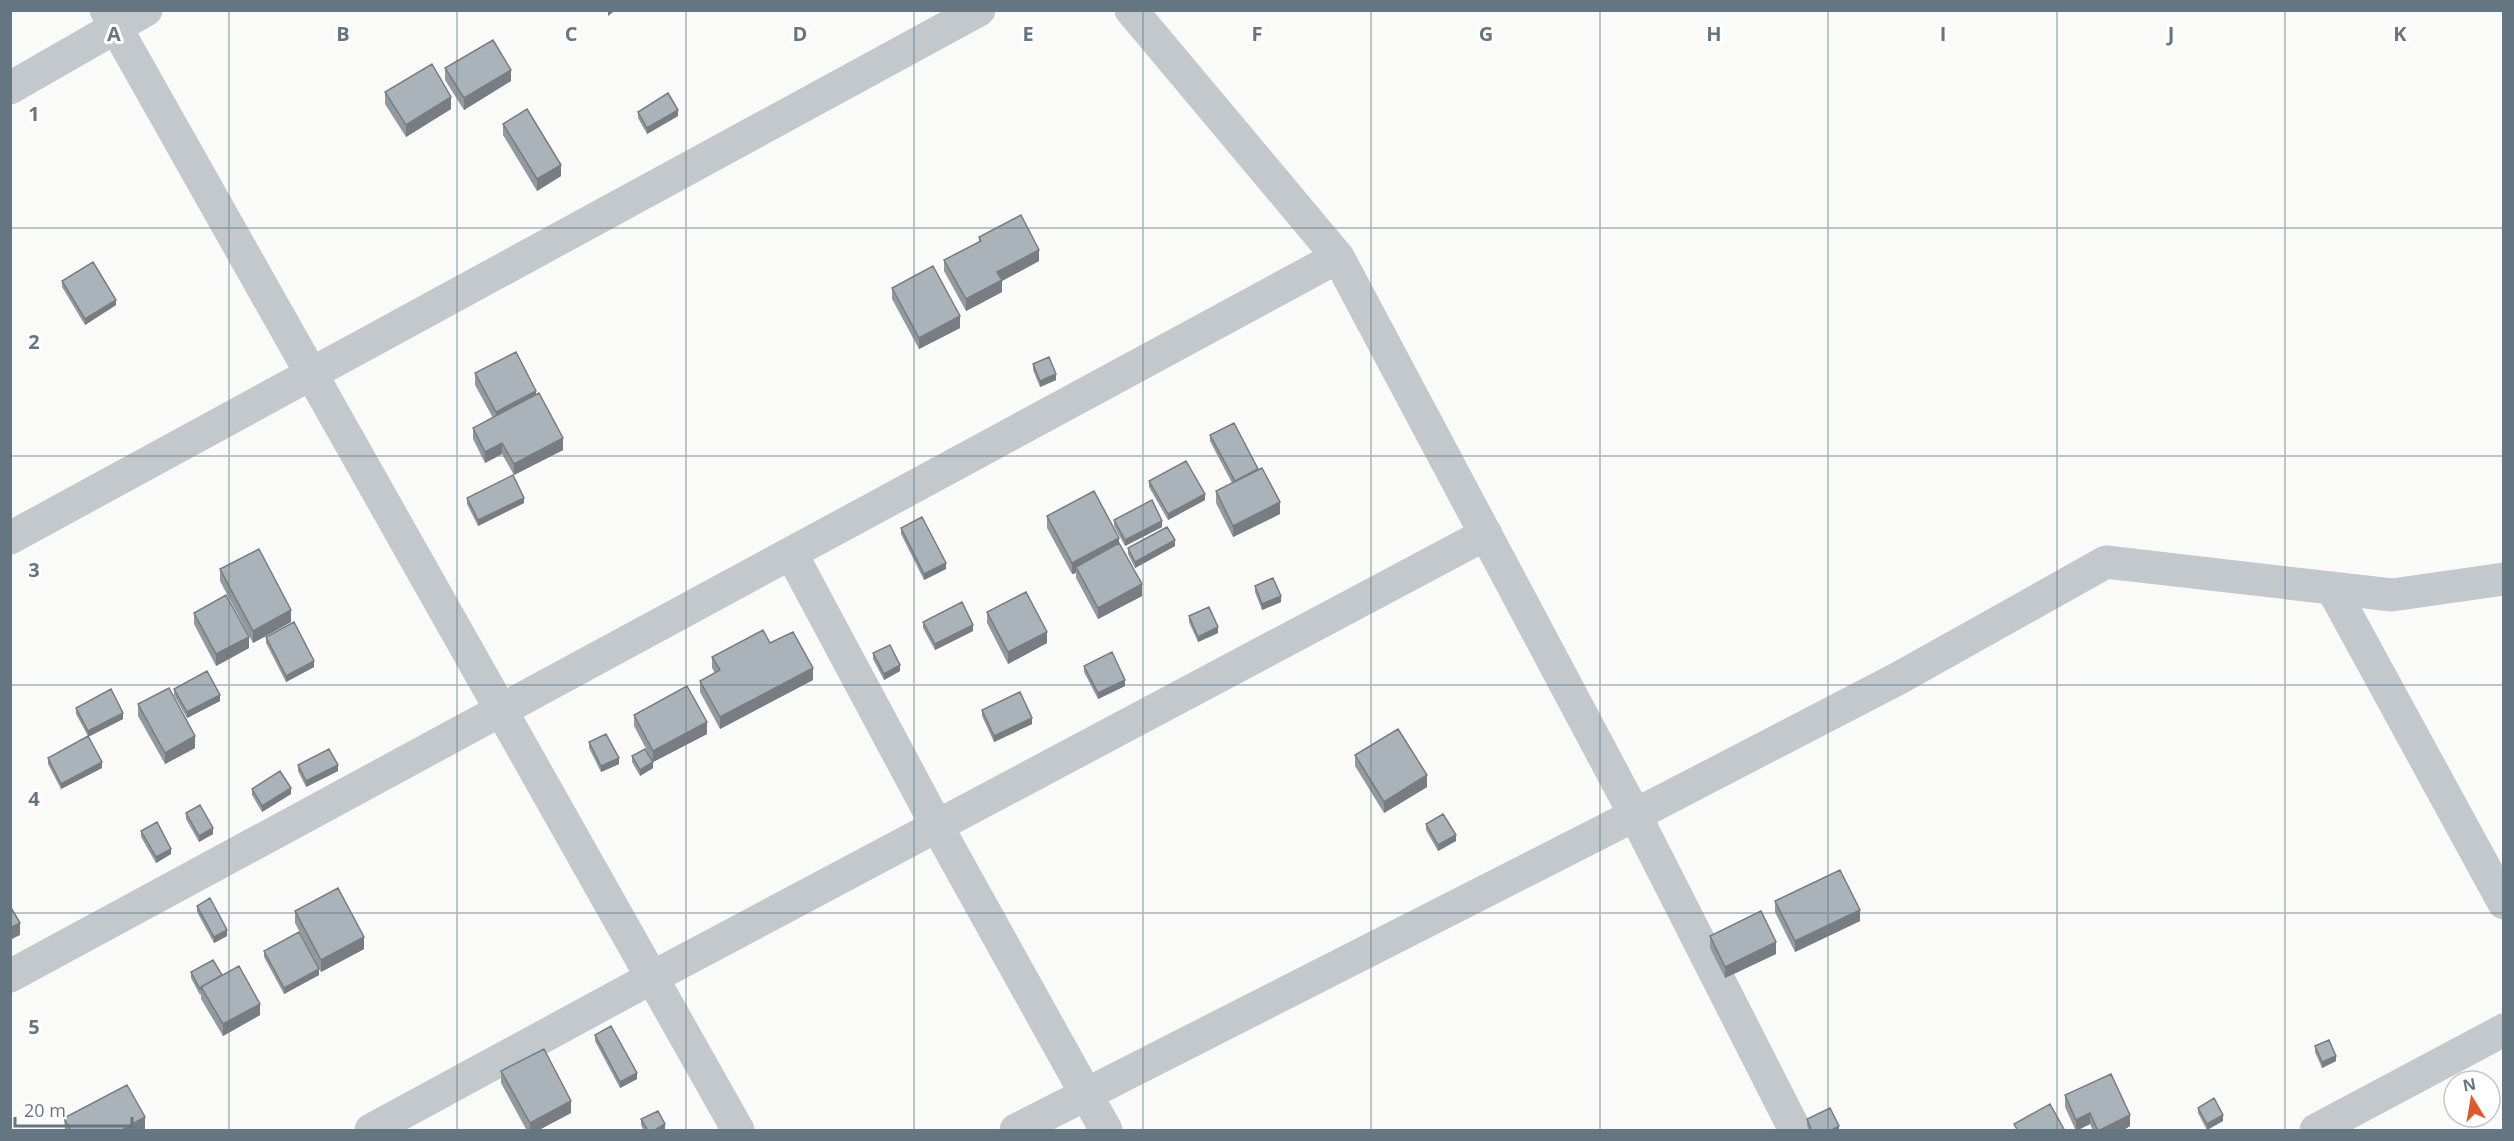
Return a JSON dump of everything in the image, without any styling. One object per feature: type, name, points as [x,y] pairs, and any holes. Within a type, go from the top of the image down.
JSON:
[{"type":"street","points":[[10,88],[111,19],[146,10]]},
{"type":"street","points":[[10,538],[979,10]]},
{"type":"street","points":[[1131,10],[1338,257],[1635,816],[1795,1131]]},
{"type":"street","points":[[111,19],[738,1131]]},
{"type":"street","points":[[10,976],[1338,257]]},
{"type":"street","points":[[371,1131],[652,977],[1486,534]]},
{"type":"street","points":[[791,553],[937,826],[1106,1131]]},
{"type":"street","points":[[1016,1131],[1635,816],[1899,678],[2106,562],[2392,595],[2504,579]]},
{"type":"street","points":[[2332,588],[2504,903]]},
{"type":"street","points":[[2316,1131],[2504,1030]]},
{"type":"building","points":[[493,40],[511,70],[464,98],[445,68]]},
{"type":"building","points":[[432,64],[451,97],[406,125],[385,92]]},
{"type":"building","points":[[668,93],[678,110],[647,128],[638,112]]},
{"type":"building","points":[[527,109],[561,165],[537,179],[503,124]]},
{"type":"building","points":[[1021,215],[1039,250],[997,272],[1002,280],[966,299],[944,260],[981,241],[979,237]]},
{"type":"building","points":[[93,262],[116,300],[85,319],[62,281]]},
{"type":"building","points":[[933,266],[960,316],[919,338],[892,288]]},
{"type":"building","points":[[516,352],[536,391],[496,412],[475,373]]},
{"type":"building","points":[[1049,357],[1056,374],[1040,381],[1033,364]]},
{"type":"building","points":[[539,393],[563,438],[514,464],[502,443],[485,452],[473,428]]},
{"type":"building","points":[[1234,423],[1258,469],[1235,481],[1210,435]]},
{"type":"building","points":[[1186,461],[1205,494],[1168,514],[1149,481]]},
{"type":"building","points":[[1262,468],[1280,502],[1233,526],[1216,491]]},
{"type":"building","points":[[513,475],[524,498],[478,520],[467,498]]},
{"type":"building","points":[[1094,491],[1119,538],[1072,563],[1047,516]]},
{"type":"building","points":[[1152,500],[1162,521],[1125,540],[1114,520]]},
{"type":"building","points":[[922,517],[946,563],[924,574],[901,528]]},
{"type":"building","points":[[1167,527],[1175,540],[1135,562],[1128,548]]},
{"type":"building","points":[[1119,543],[1142,584],[1098,608],[1076,567]]},
{"type":"building","points":[[259,549],[291,610],[253,631],[220,569]]},
{"type":"building","points":[[1273,578],[1281,596],[1262,604],[1255,586]]},
{"type":"building","points":[[1026,592],[1047,632],[1008,652],[987,612]]},
{"type":"building","points":[[226,595],[249,637],[216,654],[194,613]]},
{"type":"building","points":[[962,602],[973,625],[935,644],[923,622]]},
{"type":"building","points":[[1209,607],[1218,627],[1198,637],[1189,616]]},
{"type":"building","points":[[294,622],[314,661],[286,676],[266,637]]},
{"type":"building","points":[[763,630],[770,643],[793,632],[813,668],[720,717],[700,681],[720,670],[712,657]]},
{"type":"building","points":[[890,645],[900,665],[884,674],[873,653]]},
{"type":"building","points":[[1112,652],[1125,680],[1098,693],[1084,666]]},
{"type":"building","points":[[207,671],[220,695],[187,712],[174,689]]},
{"type":"building","points":[[687,686],[707,722],[653,751],[634,715]]},
{"type":"building","points":[[169,688],[195,736],[165,753],[138,704]]},
{"type":"building","points":[[111,689],[123,713],[88,731],[76,708]]},
{"type":"building","points":[[1020,692],[1032,718],[994,736],[982,710]]},
{"type":"building","points":[[1398,729],[1427,775],[1384,802],[1355,755]]},
{"type":"building","points":[[606,734],[619,758],[601,766],[589,742]]},
{"type":"building","points":[[88,736],[102,762],[61,784],[48,758]]},
{"type":"building","points":[[329,749],[338,765],[306,781],[298,765]]},
{"type":"building","points":[[645,749],[653,762],[640,770],[632,756]]},
{"type":"building","points":[[280,771],[291,788],[262,806],[252,789]]},
{"type":"building","points":[[200,805],[213,828],[199,836],[186,813]]},
{"type":"building","points":[[1443,814],[1456,835],[1438,845],[1426,824]]},
{"type":"building","points":[[157,822],[171,849],[156,857],[141,831]]},
{"type":"building","points":[[1840,870],[1860,910],[1795,941],[1775,901]]},
{"type":"building","points":[[338,888],[364,937],[321,960],[295,911]]},
{"type":"building","points":[[210,898],[227,930],[214,937],[197,906]]},
{"type":"building","points":[[10,906],[20,923],[10,928]]},
{"type":"building","points":[[1761,911],[1776,942],[1725,967],[1710,936]]},
{"type":"building","points":[[299,932],[319,969],[284,988],[264,951]]},
{"type":"building","points":[[213,960],[222,975],[200,989],[191,972]]},
{"type":"building","points":[[239,966],[260,1004],[223,1024],[201,987]]},
{"type":"building","points":[[611,1026],[637,1073],[620,1082],[595,1035]]},
{"type":"building","points":[[2329,1040],[2336,1056],[2322,1062],[2315,1046]]},
{"type":"building","points":[[544,1049],[571,1101],[530,1123],[501,1071]]},
{"type":"building","points":[[2111,1074],[2130,1115],[2098,1131],[2090,1113],[2076,1120],[2065,1095]]},
{"type":"building","points":[[127,1085],[145,1117],[120,1131],[71,1131],[64,1118]]},
{"type":"building","points":[[2214,1098],[2223,1115],[2207,1124],[2198,1108]]},
{"type":"building","points":[[2050,1104],[2065,1131],[2018,1131],[2014,1124]]},
{"type":"building","points":[[1830,1108],[1839,1126],[1830,1131],[1812,1131],[1807,1119]]},
{"type":"building","points":[[658,1111],[665,1124],[653,1131],[648,1131],[641,1119]]}]
